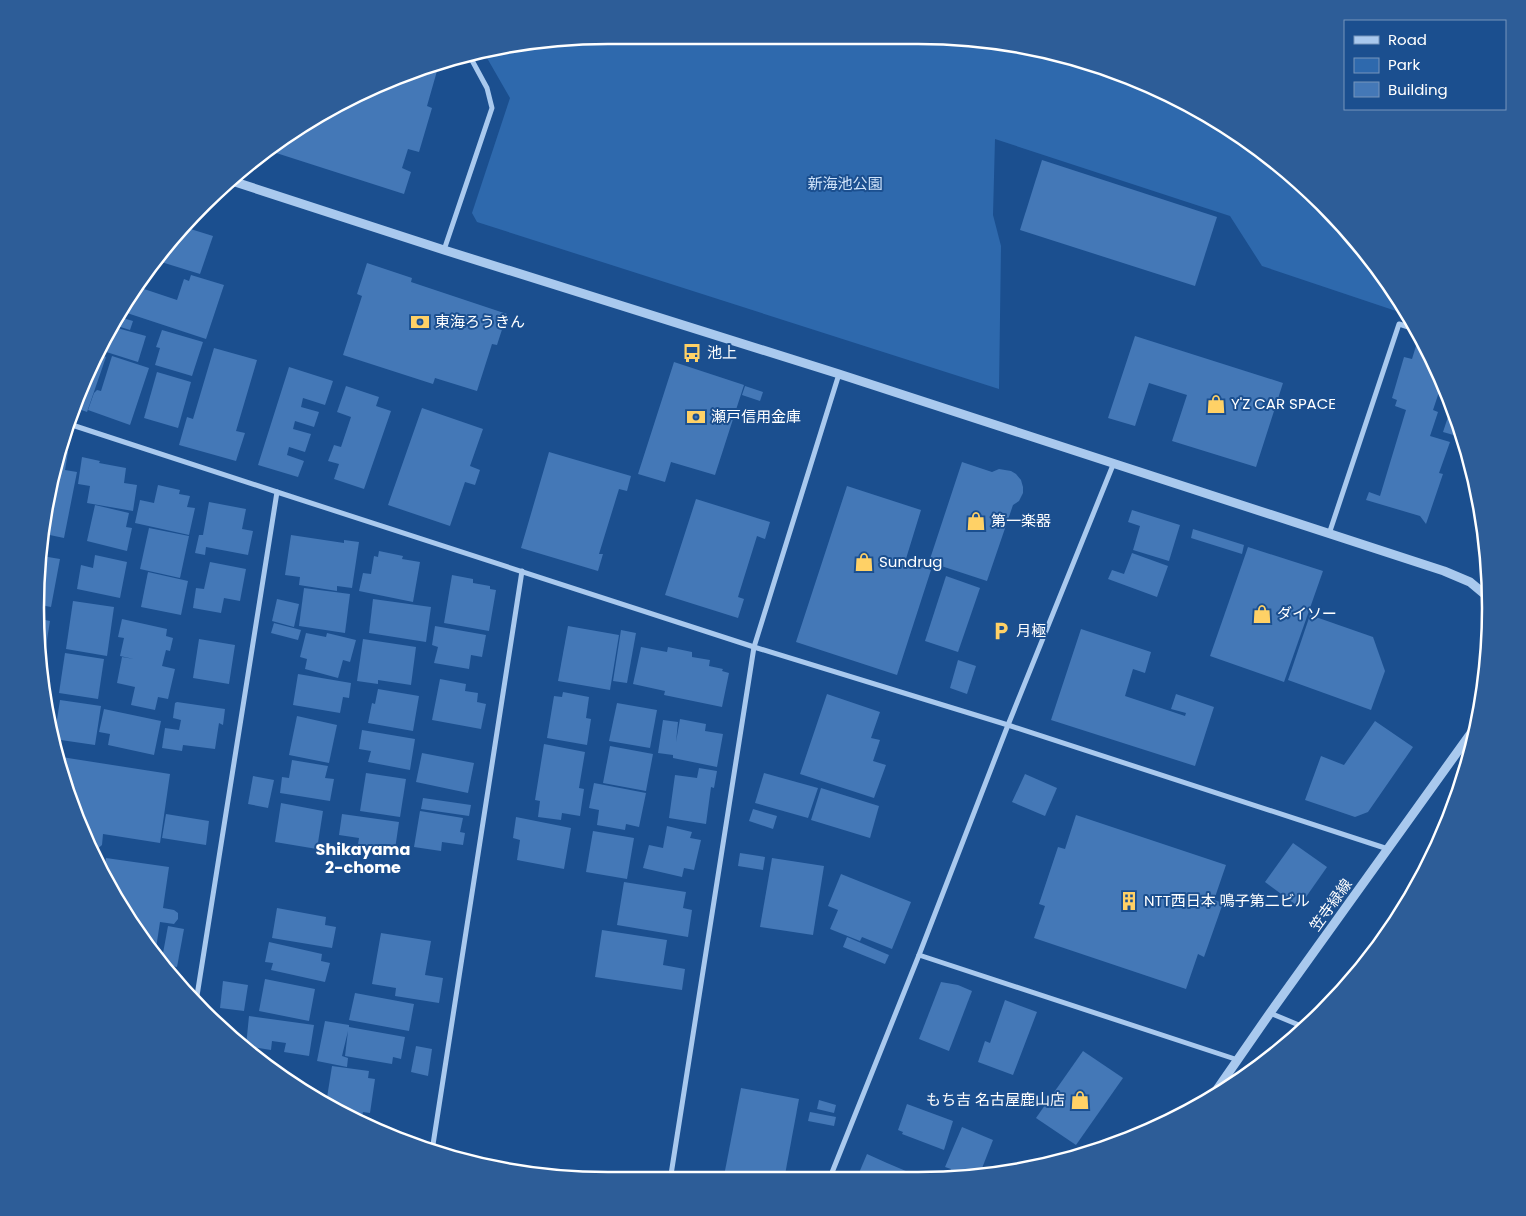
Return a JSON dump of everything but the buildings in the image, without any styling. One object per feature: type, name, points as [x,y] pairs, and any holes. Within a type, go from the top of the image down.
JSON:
[{"type":"street","points":[[444,250],[492,108],[487,88],[472,61]]},
{"type":"street","points":[[237,183],[838,374],[1452,574],[1470,582],[1482,592]]},
{"type":"street","points":[[1329,534],[1399,324],[1407,327]]},
{"type":"street","points":[[671,1172],[754,647],[838,374]]},
{"type":"street","points":[[74,426],[754,647],[1008,725],[1388,849]]},
{"type":"street","points":[[832,1172],[1113,464]]},
{"type":"street","points":[[197,994],[278,492]]},
{"type":"street","points":[[433,1144],[522,571]]},
{"type":"street","name":"笠寺緑線","points":[[1222,1083],[1466,740]]},
{"type":"street","points":[[919,955],[1238,1060]]},
{"type":"street","points":[[1270,1013],[1298,1025]]},
{"type":"green space","name":"新海池公園","points":[[571,45],[955,45],[992,49],[1064,63],[1134,87],[1168,102],[1200,119],[1261,160],[1317,209],[1342,236],[1366,265],[1398,312],[1262,266],[1230,216],[995,139],[993,215],[1001,246],[999,389],[477,222],[472,213],[510,98],[487,58]]},
{"type":"place","name":"東海ろうきん","points":[[420,322]]},
{"type":"place","name":"池上","points":[[692,353]]},
{"type":"place","name":"Y'Z CAR SPACE","points":[[1216,404]]},
{"type":"place","name":"瀬戸信用金庫","points":[[696,417]]},
{"type":"place","name":"第一楽器","points":[[976,521]]},
{"type":"place","name":"Sundrug","points":[[864,562]]},
{"type":"place","name":"ダイソー","points":[[1262,614]]},
{"type":"place","name":"月極","points":[[1001,631]]},
{"type":"place","name":"NTT西日本 鳴子第二ビル","points":[[1129,901]]},
{"type":"place","name":"もち吉 名古屋鹿山店","points":[[1080,1100]]},
{"type":"district","name":"Shikayama 2-chome","points":[[363,858]]}]
